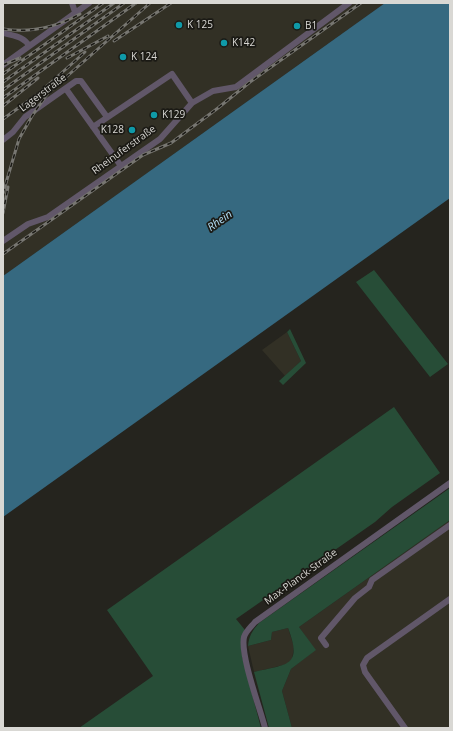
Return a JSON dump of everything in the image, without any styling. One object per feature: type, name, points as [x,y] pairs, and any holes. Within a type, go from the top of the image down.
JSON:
[{"type":"street","points":[[72,3],[75,12]]},
{"type":"street","points":[[3,65],[89,3]]},
{"type":"street","name":"Rheinuferstraße","points":[[3,240],[28,224],[48,217],[160,139],[192,103],[213,91],[236,87],[349,3]]},
{"type":"street","points":[[3,33],[26,40],[29,46]]},
{"type":"street","points":[[93,127],[172,74],[192,103]]},
{"type":"street","name":"Lagerstraße","points":[[3,140],[13,132],[25,118],[76,81],[81,81],[107,117]]},
{"type":"street","points":[[66,89],[121,166]]},
{"type":"street","name":"Max-Planck-Straße","points":[[265,728],[246,657],[244,642],[247,632],[255,622],[450,483]]},
{"type":"street","points":[[326,645],[321,638],[355,598],[369,587],[372,580],[450,525]]},
{"type":"street","points":[[405,728],[365,672],[363,665],[367,658],[450,599]]},
{"type":"shaded area","points":[[3,3],[385,3],[3,276]]},
{"type":"shaded area","points":[[287,332],[301,361],[285,376],[262,350]]},
{"type":"shaded area","points":[[450,520],[450,728],[292,728],[282,691],[291,669],[315,650],[299,627]]},
{"type":"shaded area","points":[[288,628],[294,647],[292,659],[288,664],[254,672],[248,646],[271,640],[272,632]]},
{"type":"green space","points":[[374,270],[448,364],[430,377],[356,282]]},
{"type":"green space","points":[[290,329],[306,363],[283,385],[279,381],[301,361],[287,332]]},
{"type":"green space","points":[[394,407],[440,473],[392,507],[375,522],[236,619],[245,630],[241,640],[242,656],[261,728],[79,728],[153,676],[107,610]]},
{"type":"green space","points":[[450,488],[450,520],[299,627],[316,650],[291,669],[282,691],[292,728],[269,728],[254,672],[283,665],[289,662],[293,657],[294,650],[288,628],[272,632],[271,640],[248,646],[250,636],[254,629],[259,623]]},
{"type":"water","name":"Rhein","points":[[385,3],[450,3],[450,198],[3,517],[3,276]]},
{"type":"railway","points":[[3,74],[103,3]]},
{"type":"railway","points":[[3,82],[114,3]]},
{"type":"railway","points":[[3,90],[124,3]]},
{"type":"railway","points":[[3,98],[136,3]]},
{"type":"railway","points":[[3,193],[19,139],[32,116],[48,93],[150,3]]},
{"type":"railway","points":[[114,41],[171,3]]},
{"type":"railway","points":[[3,254],[143,155],[171,143],[250,82],[361,3]]},
{"type":"railway","points":[[3,29],[33,30],[61,23],[80,14]]},
{"type":"railway","points":[[67,58],[108,36]]},
{"type":"railway","points":[[3,119],[38,94],[85,52]]},
{"type":"railway","points":[[3,65],[20,58]]},
{"type":"railway","points":[[3,106],[38,78]]},
{"type":"railway","points":[[3,213],[8,187]]},
{"type":"place","name":"K 125","points":[[179,25]]},
{"type":"place","name":"B1","points":[[297,26]]},
{"type":"place","name":"K142","points":[[224,43]]},
{"type":"place","name":"K 124","points":[[123,57]]},
{"type":"place","name":"K129","points":[[154,115]]},
{"type":"place","name":"K128","points":[[132,130]]}]
